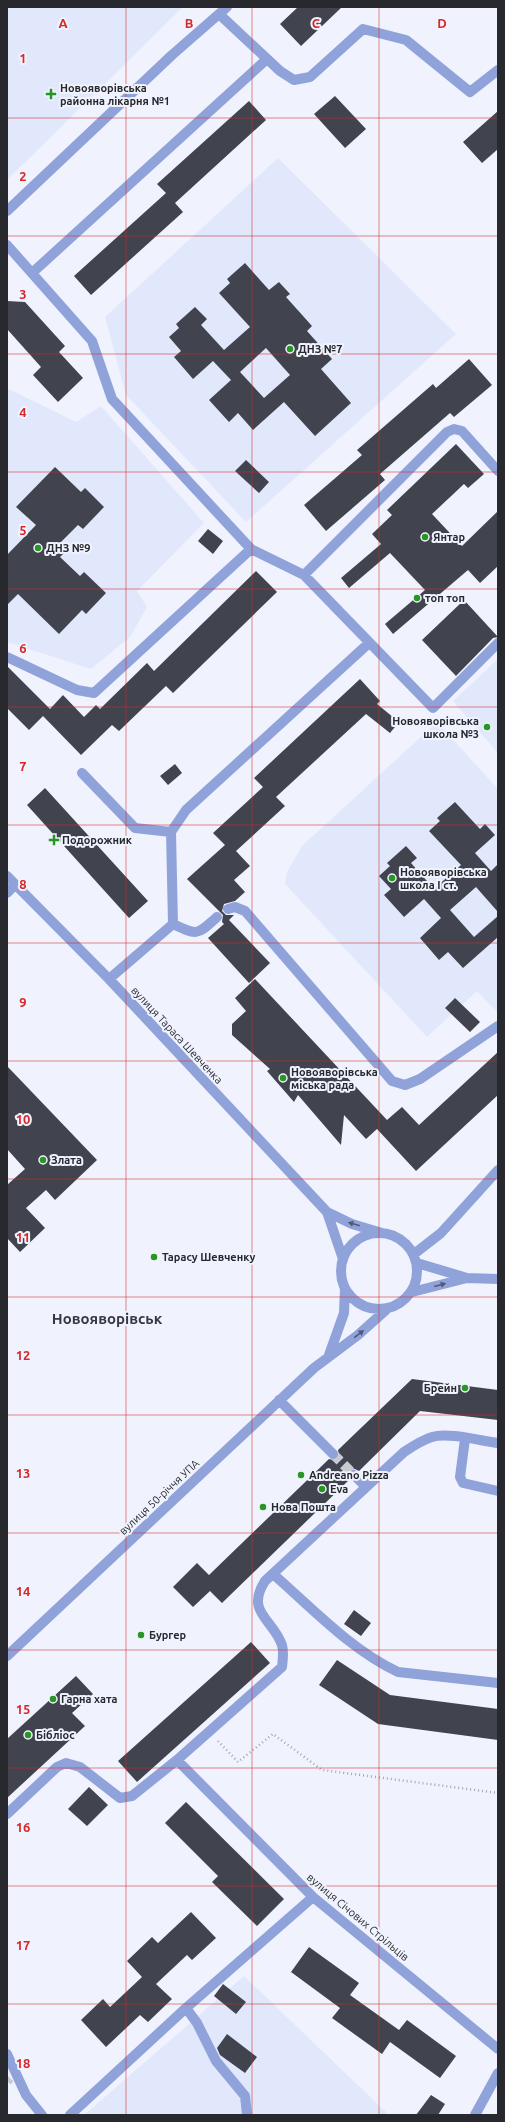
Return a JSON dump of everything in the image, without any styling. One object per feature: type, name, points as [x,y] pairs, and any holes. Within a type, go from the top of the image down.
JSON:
[{"type":"street","points":[[7,211],[172,55],[227,7]]},
{"type":"street","points":[[219,14],[280,71],[294,80],[310,77],[363,29],[406,40],[470,92],[498,70]]},
{"type":"street","points":[[32,273],[267,59]]},
{"type":"street","points":[[7,245],[92,341],[112,399],[251,549],[304,575],[433,708],[498,643]]},
{"type":"street","points":[[304,575],[447,432],[454,429],[462,432],[498,471]]},
{"type":"street","points":[[7,657],[77,690],[94,693],[251,549]]},
{"type":"street","points":[[173,924],[171,832],[186,810],[369,643]]},
{"type":"street","points":[[82,773],[135,828],[171,832]]},
{"type":"street","name":"вулиця Тараса Шевченка","points":[[7,876],[109,979],[327,1212],[352,1224],[382,1233]]},
{"type":"street","points":[[7,893],[16,885]]},
{"type":"street","points":[[228,909],[235,907],[245,910],[392,1080],[405,1085],[420,1079],[498,1026]]},
{"type":"street","points":[[173,924],[191,933],[200,932],[217,917]]},
{"type":"street","points":[[109,979],[173,924]]},
{"type":"street","points":[[416,1258],[441,1233],[498,1170]]},
{"type":"street","name":"вулиця Тараса Шевченка","points":[[327,1212],[343,1259]]},
{"type":"street","points":[[416,1258],[418,1273],[412,1292],[405,1300],[387,1309],[368,1308],[358,1303],[345,1288],[342,1279],[343,1259],[347,1250],[358,1239],[372,1234],[382,1233],[401,1239],[416,1258],[467,1278]]},
{"type":"street","points":[[412,1292],[467,1278],[498,1279]]},
{"type":"street","name":"вулиця 50-річчя УПА","points":[[328,1356],[341,1327],[344,1313],[345,1288]]},
{"type":"street","name":"вулиця 50-річчя УПА","points":[[7,1656],[279,1400],[328,1356],[358,1335],[387,1309]]},
{"type":"street","points":[[279,1400],[333,1454]]},
{"type":"street","points":[[7,1814],[57,1768],[66,1763],[80,1767],[120,1798],[132,1796],[177,1760],[282,1667],[284,1655],[282,1644],[259,1610],[258,1592],[273,1574],[404,1452],[419,1443],[434,1437],[498,1443]]},
{"type":"street","points":[[465,1439],[460,1477],[462,1483],[498,1491]]},
{"type":"street","points":[[354,1475],[366,1487]]},
{"type":"street","points":[[273,1574],[340,1633],[383,1665],[398,1672],[498,1683]]},
{"type":"street","name":"вулиця Січових Стрільців","points":[[177,1760],[313,1897],[498,2049]]},
{"type":"street","points":[[70,2115],[186,2008],[313,1897]]},
{"type":"street","points":[[186,2008],[196,2023],[216,2061],[244,2096],[247,2115]]},
{"type":"street","points":[[7,2054],[13,2075],[26,2095],[42,2115]]},
{"type":"street","points":[[476,2115],[498,2073]]},
{"type":"path","points":[[209,1732],[238,1762],[273,1734],[322,1770],[498,1793]]},
{"type":"shaded area","name":"Новояворівська районна лікарня №1","points":[[7,7],[183,7],[7,180]]},
{"type":"shaded area","points":[[278,158],[456,334],[246,522],[126,395],[105,317]]},
{"type":"shaded area","points":[[9,389],[76,422],[101,406],[204,523],[137,591],[147,607],[130,637],[91,669],[7,642],[7,391]]},
{"type":"shaded area","name":"Новояворівська школа №3","points":[[498,659],[498,753],[453,701]]},
{"type":"shaded area","name":"Новояворівська школа І ст.","points":[[437,722],[498,789],[498,1013],[477,991],[427,1037],[285,884],[287,872],[302,846]]},
{"type":"shaded area","points":[[244,1976],[389,2115],[84,2115]]},
{"type":"building","points":[[298,7],[342,7],[301,46],[280,24]]},
{"type":"building","points":[[335,96],[366,129],[345,148],[314,114]]},
{"type":"building","points":[[249,101],[266,120],[175,203],[183,212],[91,295],[74,276],[166,193],[157,184]]},
{"type":"building","points":[[498,111],[498,149],[482,163],[463,142]]},
{"type":"building","name":"ДНЗ №7","points":[[245,263],[269,290],[279,282],[290,294],[286,297],[312,326],[307,331],[332,359],[321,369],[351,403],[315,436],[284,402],[253,430],[238,413],[229,422],[209,400],[231,380],[213,361],[193,379],[174,357],[181,351],[169,337],[179,328],[176,324],[195,307],[207,319],[201,325],[224,350],[250,327],[219,293],[230,283],[227,279]],"holes":[[[266,348],[290,375],[264,398],[240,372]]]},
{"type":"building","points":[[7,301],[25,302],[65,346],[59,352],[83,378],[58,402],[33,375],[41,367],[7,329]]},
{"type":"building","points":[[469,359],[492,385],[454,417],[450,413],[380,474],[385,480],[326,531],[304,505],[362,455],[357,450],[433,384],[436,388]]},
{"type":"building","points":[[456,444],[484,474],[468,488],[464,484],[432,514],[462,546],[498,511],[498,566],[480,583],[468,570],[393,634],[385,624],[425,590],[390,553],[349,588],[341,578],[381,544],[372,534],[392,515],[387,510]]},
{"type":"building","points":[[246,460],[269,482],[259,493],[235,471]]},
{"type":"building","name":"ДНЗ №9","points":[[55,467],[81,492],[85,488],[104,507],[83,529],[78,525],[59,544],[66,551],[60,557],[80,576],[84,572],[106,593],[86,614],[82,610],[59,634],[18,594],[7,605],[7,555],[36,525],[16,507]]},
{"type":"building","points":[[208,529],[223,541],[213,554],[198,541]]},
{"type":"building","points":[[256,571],[277,592],[173,693],[166,686],[119,731],[112,725],[81,755],[43,716],[29,730],[7,708],[7,666],[50,709],[63,695],[84,717],[96,705],[100,709],[147,663],[154,671]]},
{"type":"building","points":[[464,600],[498,637],[493,638],[456,676],[422,640]]},
{"type":"building","points":[[360,679],[380,701],[377,704],[399,722],[390,733],[366,714],[276,797],[285,806],[236,851],[250,866],[234,880],[245,892],[235,901],[224,904],[222,911],[226,915],[234,915],[229,920],[270,963],[249,983],[208,938],[224,924],[222,922],[223,915],[187,879],[225,845],[213,833],[263,787],[254,778]]},
{"type":"building","points":[[175,764],[182,773],[168,785],[160,776]]},
{"type":"building","points":[[45,788],[148,901],[129,918],[27,805]]},
{"type":"building","points":[[455,802],[480,829],[485,824],[495,835],[475,853],[491,871],[498,864],[498,912],[476,887],[450,910],[474,937],[498,916],[498,937],[463,968],[448,952],[439,960],[420,938],[441,918],[424,899],[404,917],[384,895],[391,889],[379,876],[390,866],[387,863],[406,846],[417,858],[411,863],[434,889],[461,865],[429,831],[440,821],[437,818]]},
{"type":"building","points":[[255,979],[387,1120],[402,1107],[419,1125],[498,1052],[498,1095],[416,1171],[377,1129],[366,1139],[344,1115],[341,1145],[298,1095],[294,1102],[267,1071],[270,1069],[232,1035],[232,1024],[246,1011],[235,998]]},
{"type":"building","points":[[455,998],[480,1022],[470,1032],[445,1008]]},
{"type":"building","points":[[7,1066],[97,1160],[55,1200],[46,1190],[26,1208],[45,1228],[20,1252],[7,1238],[7,1185],[25,1169],[7,1149]]},
{"type":"building","points":[[412,1379],[498,1390],[498,1420],[420,1411],[359,1471],[355,1469],[350,1470],[348,1474],[349,1480],[222,1603],[210,1591],[193,1607],[173,1587],[197,1563],[209,1575],[329,1459],[337,1459],[339,1455],[338,1450]]},
{"type":"building","points":[[354,1610],[371,1623],[361,1636],[344,1624]]},
{"type":"building","points":[[251,1642],[270,1663],[137,1782],[118,1761]]},
{"type":"building","points":[[337,1660],[390,1695],[498,1709],[498,1740],[378,1724],[319,1685]]},
{"type":"building","points":[[76,1676],[93,1694],[72,1713],[85,1726],[7,1798],[7,1739]]},
{"type":"building","points":[[89,1787],[108,1805],[87,1826],[68,1809]]},
{"type":"building","points":[[186,1802],[284,1899],[257,1926],[212,1882],[218,1876],[165,1823]]},
{"type":"building","points":[[191,1912],[216,1938],[192,1960],[187,1955],[156,1984],[172,1999],[148,2022],[140,2015],[106,2047],[81,2020],[103,1999],[110,2007],[142,1977],[127,1961],[152,1937],[158,1943]]},
{"type":"building","points":[[309,1947],[359,1983],[350,1995],[399,2030],[407,2020],[456,2056],[440,2078],[390,2042],[382,2054],[332,2018],[340,2008],[291,1972]]},
{"type":"building","points":[[223,1984],[246,2002],[236,2014],[214,1996]]},
{"type":"building","points":[[227,2034],[257,2057],[245,2073],[220,2055],[217,2048]]},
{"type":"building","points":[[431,2095],[445,2104],[438,2115],[416,2115]]},
{"type":"tunnel","points":[[333,1454],[354,1475]]},
{"type":"tunnel","points":[[7,2081],[10,2078]]},
{"type":"place","name":"Новояворівська районна лікарня №1","points":[[51,94]]},
{"type":"place","name":"ДНЗ №7","points":[[290,349]]},
{"type":"place","name":"Янтар","points":[[425,537]]},
{"type":"place","name":"ДНЗ №9","points":[[38,548]]},
{"type":"place","name":"топ топ","points":[[417,598]]},
{"type":"place","name":"Новояворівська школа №3","points":[[487,727]]},
{"type":"place","name":"Подорожник","points":[[54,840]]},
{"type":"place","name":"Новояворівська школа І ст.","points":[[392,878]]},
{"type":"place","name":"Новояворівська міська рада","points":[[283,1078]]},
{"type":"place","name":"Злата","points":[[43,1160]]},
{"type":"place","name":"Тарасу Шевченку","points":[[154,1257]]},
{"type":"place","name":"Брейн","points":[[465,1388]]},
{"type":"place","name":"Andreano Pizza","points":[[301,1475]]},
{"type":"place","name":"Eva","points":[[322,1489]]},
{"type":"place","name":"Нова Пошта","points":[[263,1507]]},
{"type":"place","name":"Бургер","points":[[141,1635]]},
{"type":"place","name":"Гарна хата","points":[[53,1699]]},
{"type":"place","name":"Бібліос","points":[[28,1735]]},
{"type":"district","name":"Новояворівськ","points":[[107,1319]]}]
